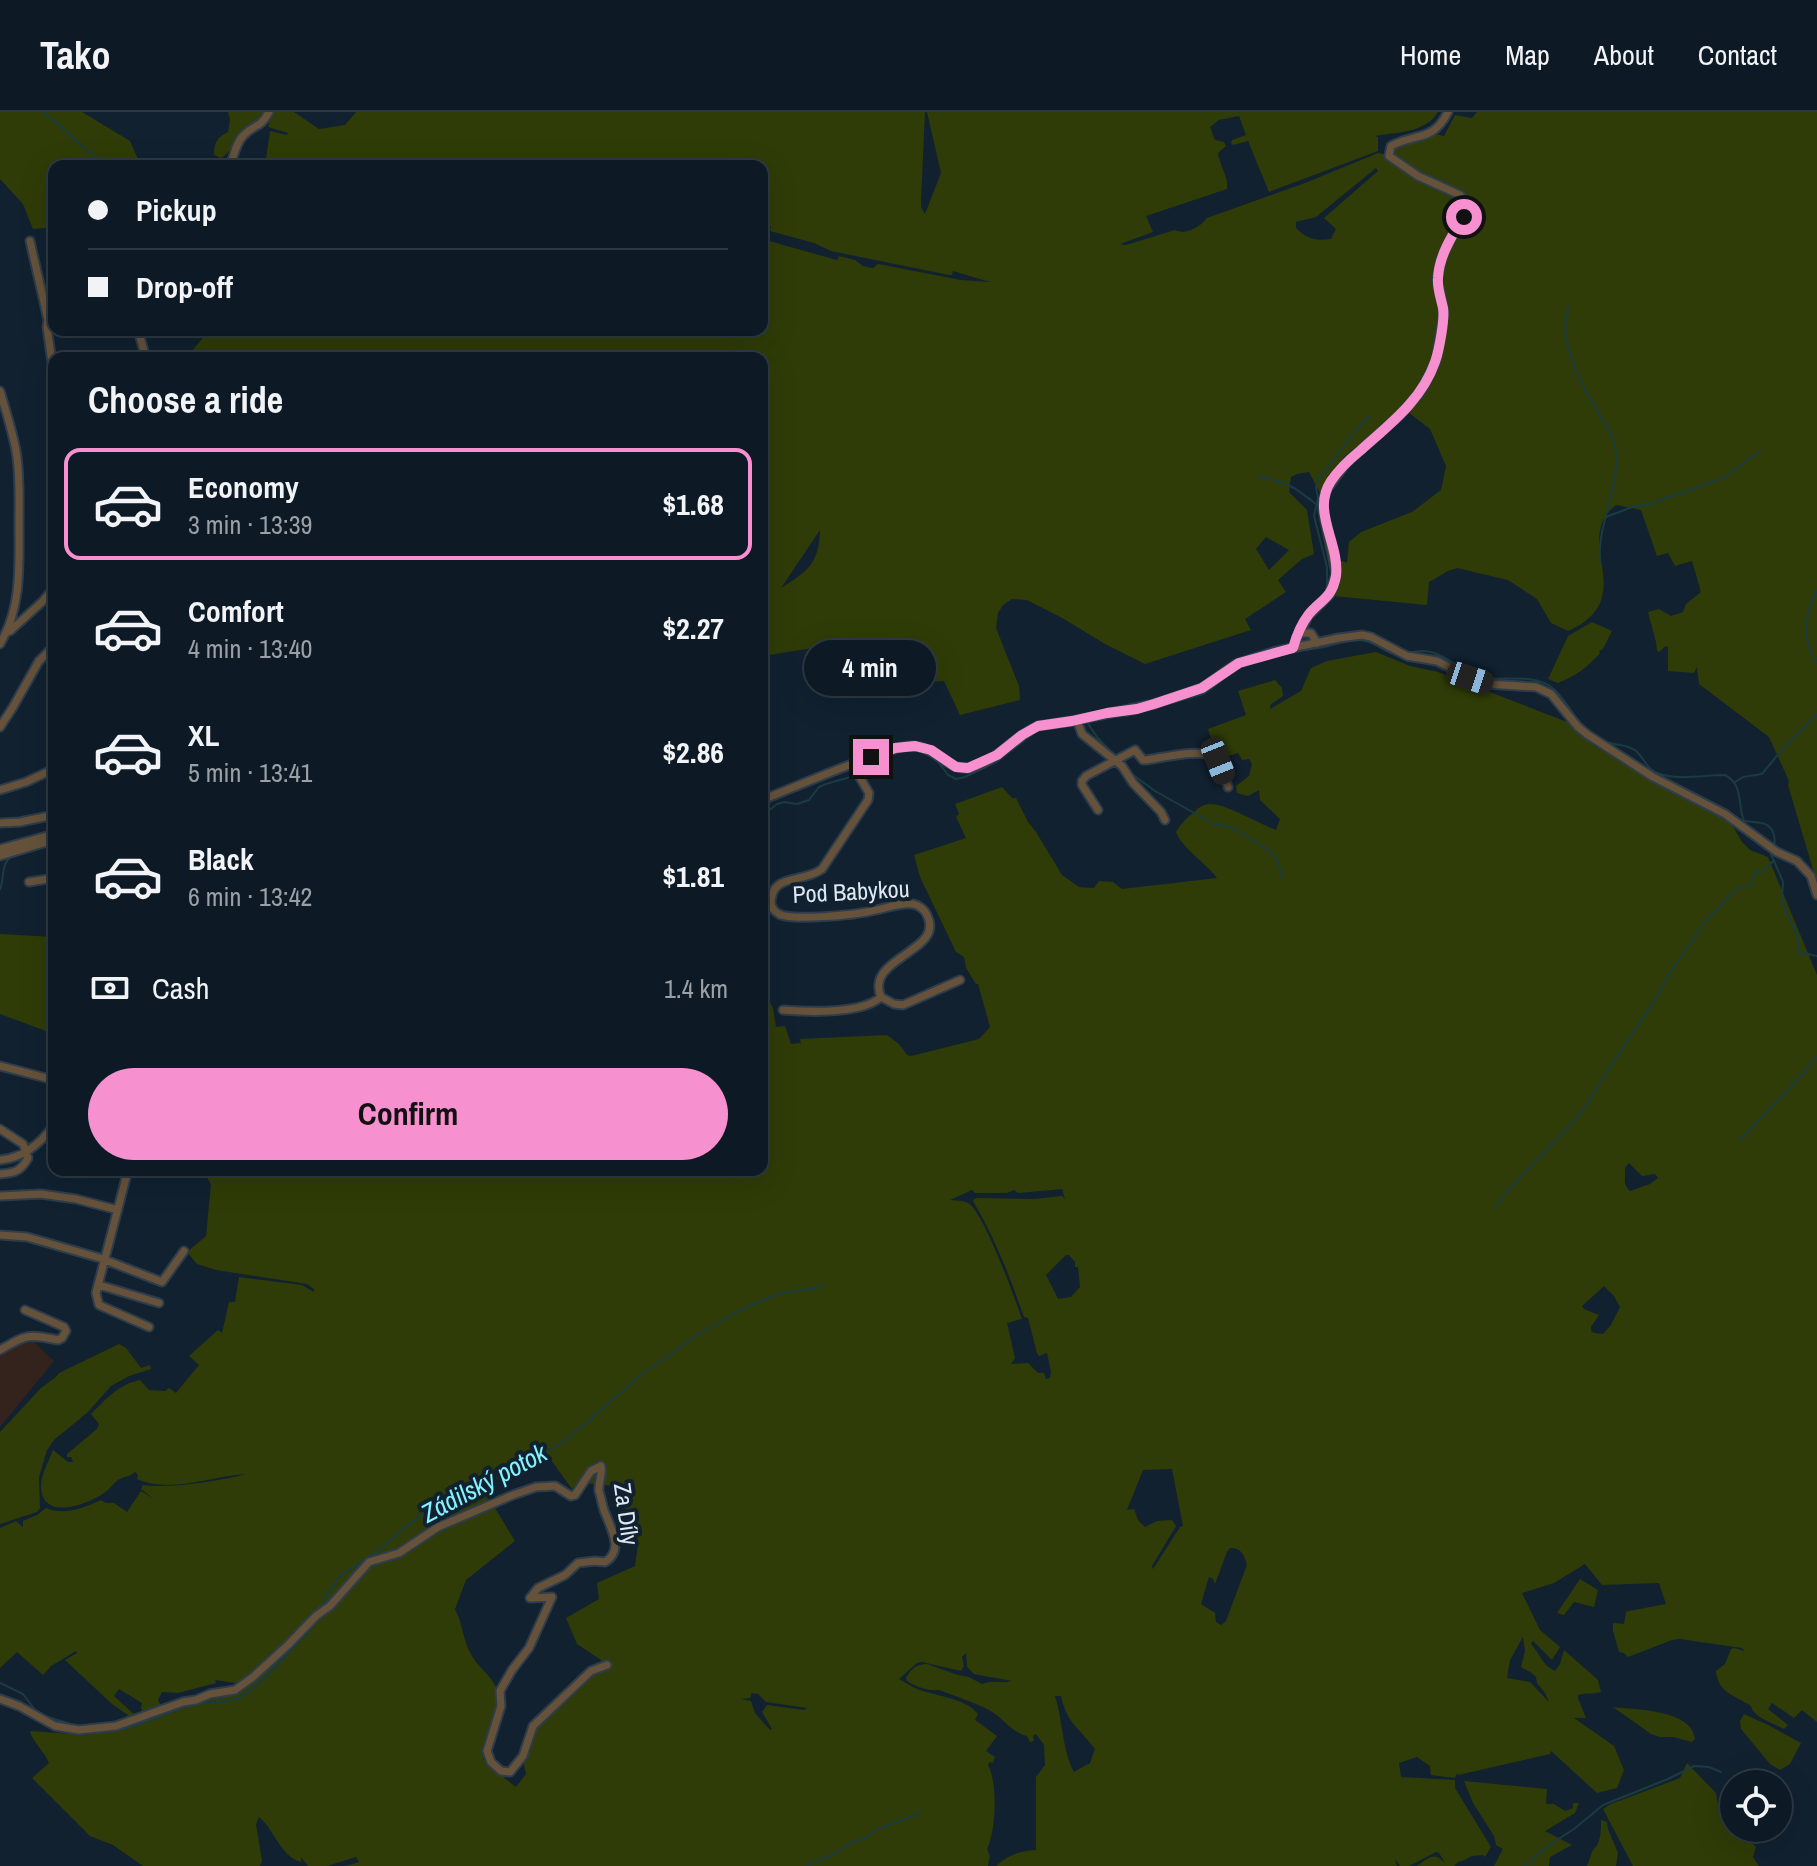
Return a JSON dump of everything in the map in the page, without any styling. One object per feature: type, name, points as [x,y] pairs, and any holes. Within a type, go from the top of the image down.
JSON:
[{"type":"street","points":[[232,160],[244,135],[261,125],[269,112]]},
{"type":"street","points":[[1293,648],[1308,616],[1330,594],[1336,573],[1323,511],[1327,489],[1346,463],[1400,415],[1421,391],[1436,361],[1444,312],[1437,280],[1447,246],[1464,217],[1466,202],[1460,195],[1418,176],[1389,156],[1391,146],[1427,135],[1441,125],[1448,112]]},
{"type":"street","points":[[30,241],[48,320]]},
{"type":"street","points":[[0,391],[17,455],[19,491],[18,591],[0,644]]},
{"type":"street","points":[[5,635],[48,595]]},
{"type":"street","points":[[1299,633],[1311,633],[1317,643]]},
{"type":"street","points":[[768,798],[856,771],[895,748],[915,746],[931,750],[956,767],[968,768],[997,755],[1030,730],[1046,724],[1078,723],[1107,713],[1137,709],[1202,688],[1243,661],[1362,635],[1380,640],[1405,655],[1430,659],[1488,684],[1536,687],[1551,694],[1588,735],[1653,777],[1725,814],[1773,849],[1797,861],[1811,876],[1817,895]]},
{"type":"street","points":[[0,727],[39,661],[48,652]]},
{"type":"street","points":[[1078,723],[1082,734],[1118,759],[1133,783],[1148,796],[1165,820]]},
{"type":"street","points":[[1098,810],[1082,781],[1135,750],[1143,760],[1204,753],[1213,756],[1228,787]]},
{"type":"street","name":"Pod Babykou","points":[[856,771],[868,791],[868,798],[826,864],[818,873],[777,885],[770,900],[776,913],[796,917],[868,912],[913,904],[926,912],[930,924],[926,937],[880,977],[878,987],[881,997]]},
{"type":"street","points":[[0,790],[48,772]]},
{"type":"street","points":[[0,823],[48,816]]},
{"type":"street","points":[[0,849],[48,842]]},
{"type":"street","points":[[0,856],[48,843]]},
{"type":"street","points":[[29,882],[48,879]]},
{"type":"street","points":[[786,1013],[867,1006],[881,997],[903,1005],[960,980]]},
{"type":"street","points":[[0,1066],[48,1078]]},
{"type":"street","points":[[0,1129],[23,1144],[28,1158],[15,1173],[0,1174]]},
{"type":"street","points":[[0,1160],[27,1152],[48,1133]]},
{"type":"street","points":[[126,1176],[96,1293],[99,1305],[149,1327]]},
{"type":"street","points":[[0,1196],[41,1194],[118,1210]]},
{"type":"street","points":[[0,1235],[27,1237],[105,1260],[162,1282],[184,1251]]},
{"type":"street","points":[[99,1285],[159,1303]]},
{"type":"street","points":[[0,1350],[29,1336],[58,1340],[64,1336],[64,1327],[25,1310]]},
{"type":"street","name":"Za Díly","points":[[0,1699],[55,1726],[79,1730],[116,1726],[183,1702],[239,1689],[288,1645],[369,1562],[399,1553],[438,1527],[536,1487],[550,1485],[571,1496],[575,1495],[591,1471],[601,1466],[598,1485],[616,1546],[612,1558],[605,1562],[578,1563],[565,1575],[538,1588],[530,1598],[552,1597],[529,1648],[500,1691],[501,1706],[487,1751],[491,1762],[501,1771],[510,1772],[523,1756],[533,1726],[591,1671],[607,1665]]},
{"type":"shaded area","points":[[30,1338],[54,1361],[0,1427],[0,1352]]},
{"type":"green space","points":[[0,112],[82,112],[130,141],[138,160],[48,160],[48,228],[33,229],[23,204],[0,179]]},
{"type":"green space","points":[[228,112],[263,112],[221,158],[214,155],[215,147],[219,138],[228,132]]},
{"type":"green space","points":[[272,112],[294,112],[319,129],[345,125],[356,112],[925,112],[921,207],[925,214],[941,173],[927,112],[1438,112],[1418,128],[1375,136],[1378,137],[1378,151],[1269,192],[1248,141],[1231,143],[1246,135],[1239,116],[1219,120],[1210,127],[1215,140],[1224,142],[1226,146],[1218,155],[1227,189],[1146,216],[1153,232],[1120,244],[1126,245],[1175,230],[1192,230],[1207,218],[1378,153],[1384,154],[1392,162],[1393,149],[1398,146],[1435,134],[1444,136],[1455,115],[1472,118],[1477,112],[1817,112],[1817,883],[1789,781],[1769,737],[1699,684],[1697,667],[1694,673],[1668,671],[1668,647],[1659,652],[1657,650],[1648,612],[1659,609],[1671,616],[1683,612],[1686,604],[1701,592],[1692,561],[1675,566],[1668,553],[1657,556],[1641,510],[1616,505],[1604,519],[1600,552],[1604,586],[1600,602],[1589,618],[1568,631],[1551,623],[1537,599],[1508,580],[1457,568],[1429,582],[1427,605],[1333,596],[1334,563],[1347,563],[1349,542],[1361,532],[1412,512],[1441,490],[1446,466],[1430,429],[1403,408],[1345,456],[1327,477],[1321,495],[1309,472],[1291,477],[1289,492],[1307,510],[1314,554],[1302,559],[1278,580],[1286,592],[1245,619],[1251,630],[1145,664],[1027,600],[1012,599],[998,613],[996,628],[1019,686],[1020,700],[960,715],[944,681],[867,685],[858,641],[768,655],[768,352],[191,352],[204,336],[768,336],[768,241],[837,260],[839,256],[855,260],[873,268],[878,264],[961,280],[990,282],[953,271],[949,275],[831,251],[770,231],[768,160],[266,160],[270,131],[288,133],[268,127]],"holes":[[[1376,168],[1378,171],[1324,218],[1336,229],[1331,239],[1312,238],[1296,228],[1296,222],[1316,217]],[[820,530],[817,551],[810,565],[781,588]],[[1266,537],[1289,550],[1269,570],[1256,549]]]},
{"type":"green space","points":[[1592,622],[1612,631],[1600,653],[1586,667],[1558,683],[1548,679],[1568,636]]},
{"type":"green space","points":[[1376,652],[1410,666],[1438,672],[1567,722],[1595,746],[1731,823],[1750,850],[1768,857],[1817,975],[1817,1722],[1802,1710],[1794,1718],[1772,1703],[1768,1709],[1788,1725],[1784,1729],[1761,1718],[1750,1705],[1722,1688],[1716,1671],[1725,1664],[1731,1649],[1745,1651],[1742,1648],[1680,1639],[1628,1657],[1619,1652],[1613,1623],[1624,1624],[1626,1612],[1666,1604],[1659,1583],[1602,1585],[1585,1564],[1554,1583],[1522,1593],[1540,1630],[1560,1647],[1552,1660],[1533,1641],[1531,1644],[1544,1662],[1555,1671],[1564,1650],[1598,1680],[1601,1692],[1578,1695],[1586,1718],[1574,1718],[1614,1746],[1624,1770],[1617,1788],[1597,1793],[1551,1751],[1550,1754],[1457,1773],[1455,1778],[1431,1775],[1430,1766],[1417,1757],[1399,1763],[1401,1777],[1455,1780],[1455,1788],[1491,1847],[1485,1857],[1472,1856],[1454,1866],[1416,1866],[1434,1857],[1445,1863],[1436,1852],[1409,1866],[1400,1866],[1395,1859],[1397,1866],[996,1866],[1014,1854],[1036,1850],[1036,1777],[1045,1765],[1044,1745],[1036,1734],[1034,1741],[1030,1742],[1027,1736],[983,1707],[907,1681],[914,1668],[927,1664],[982,1684],[1012,1681],[974,1674],[967,1667],[966,1653],[962,1657],[964,1666],[961,1671],[922,1662],[899,1679],[917,1689],[966,1704],[978,1714],[975,1720],[997,1736],[986,1751],[995,1757],[993,1763],[988,1765],[995,1807],[987,1849],[990,1856],[988,1866],[345,1866],[359,1862],[356,1857],[327,1866],[308,1866],[301,1857],[301,1862],[282,1848],[259,1817],[256,1824],[262,1861],[260,1866],[143,1866],[113,1845],[90,1836],[32,1778],[49,1763],[30,1731],[86,1735],[111,1730],[222,1693],[231,1696],[243,1684],[215,1680],[216,1683],[178,1693],[162,1692],[158,1700],[161,1706],[143,1713],[142,1703],[119,1689],[114,1696],[136,1716],[132,1718],[112,1704],[65,1660],[76,1651],[51,1666],[43,1675],[17,1652],[0,1668],[0,1528],[16,1521],[23,1527],[23,1521],[46,1508],[67,1511],[101,1500],[114,1503],[127,1512],[141,1491],[154,1499],[141,1489],[143,1485],[165,1486],[194,1484],[246,1474],[163,1485],[137,1479],[135,1472],[118,1480],[97,1497],[67,1507],[49,1504],[43,1498],[41,1487],[53,1450],[68,1462],[73,1462],[67,1454],[99,1424],[91,1414],[119,1389],[140,1380],[149,1390],[165,1391],[169,1388],[176,1393],[199,1365],[189,1356],[218,1330],[222,1333],[229,1302],[235,1302],[239,1277],[302,1285],[314,1292],[307,1284],[216,1270],[197,1264],[187,1252],[206,1236],[211,1184],[206,1176],[768,1176],[768,999],[776,1027],[785,1026],[791,1044],[801,1045],[800,1039],[887,1035],[911,1056],[979,1039],[990,1027],[978,984],[966,968],[964,957],[956,952],[920,877],[914,855],[966,838],[956,817],[959,814],[955,804],[1002,787],[1012,798],[1016,798],[1062,875],[1079,887],[1094,888],[1099,881],[1113,882],[1122,889],[1217,878],[1183,844],[1176,832],[1188,817],[1210,804],[1233,810],[1276,830],[1280,819],[1260,800],[1259,790],[1248,796],[1237,793],[1236,786],[1249,776],[1252,764],[1249,759],[1242,760],[1238,753],[1222,758],[1208,729],[1246,715],[1238,691],[1275,680],[1282,688],[1283,696],[1271,704],[1270,709],[1301,691],[1311,668],[1327,661]],"holes":[[[1629,1163],[1642,1176],[1655,1174],[1658,1178],[1630,1191],[1625,1183],[1625,1168]],[[1062,1189],[1065,1199],[1062,1196],[978,1198],[973,1201],[1002,1258],[1024,1317],[1028,1318],[1037,1353],[1039,1356],[1047,1353],[1051,1372],[1050,1378],[1046,1379],[1044,1373],[1038,1373],[1028,1363],[1011,1364],[1015,1358],[1007,1323],[1022,1319],[1013,1294],[975,1210],[966,1202],[950,1200],[972,1190],[975,1193],[1007,1193],[1014,1190],[1018,1193]],[[1069,1255],[1078,1267],[1080,1287],[1071,1297],[1058,1299],[1046,1275]],[[1604,1286],[1620,1307],[1603,1334],[1591,1331],[1599,1315],[1582,1306]],[[548,1456],[572,1489],[581,1478],[584,1483],[616,1486],[638,1544],[635,1566],[597,1583],[599,1599],[566,1618],[577,1644],[601,1660],[603,1668],[581,1684],[535,1728],[523,1760],[526,1774],[516,1787],[483,1759],[496,1716],[498,1692],[469,1651],[455,1609],[466,1580],[515,1541],[495,1508],[490,1482]],[[1172,1469],[1183,1526],[1153,1569],[1176,1526],[1172,1520],[1157,1521],[1145,1527],[1134,1509],[1127,1510],[1143,1470]],[[1230,1548],[1240,1551],[1247,1565],[1226,1621],[1221,1625],[1216,1622],[1215,1613],[1201,1604],[1209,1577],[1215,1584]],[[1523,1637],[1525,1651],[1521,1667],[1536,1677],[1549,1702],[1530,1682],[1507,1678],[1510,1660]],[[752,1693],[758,1694],[766,1702],[807,1708],[767,1705],[762,1712],[770,1730],[755,1713],[751,1701],[741,1699],[750,1698]],[[1055,1696],[1061,1696],[1070,1719],[1095,1749],[1090,1763],[1074,1772],[1067,1754]]]},
{"type":"green space","points":[[0,934],[48,937],[48,1032],[0,1014]]},
{"type":"green space","points":[[119,1344],[126,1348],[141,1368],[150,1365],[151,1369],[111,1386],[87,1413],[55,1439],[47,1450],[39,1477],[40,1508],[37,1512],[0,1524],[0,1432],[59,1373]]},
{"type":"green space","points":[[1580,1579],[1598,1590],[1594,1607],[1574,1602],[1564,1615],[1557,1613]]},
{"type":"green space","points":[[1613,1707],[1674,1716],[1692,1729],[1695,1739],[1692,1742],[1651,1734]]},
{"type":"green space","points":[[1744,1714],[1801,1743],[1790,1764],[1780,1770],[1770,1764],[1741,1729],[1740,1721]]},
{"type":"green space","points":[[1687,1763],[1716,1793],[1720,1842],[1751,1842],[1756,1847],[1753,1857],[1759,1866],[1633,1866],[1603,1809],[1680,1778]]},
{"type":"green space","points":[[1464,1781],[1547,1789],[1546,1804],[1554,1804],[1565,1811],[1573,1808],[1573,1803],[1579,1803],[1575,1813],[1545,1831],[1572,1845],[1550,1857],[1549,1866],[1494,1866],[1503,1849],[1496,1845]]},
{"type":"green space","points":[[1601,1820],[1607,1822],[1618,1853],[1616,1866],[1587,1866],[1599,1840]]},
{"type":"waterway","points":[[44,112],[100,160]]},
{"type":"waterway","points":[[1569,307],[1565,333],[1572,361],[1612,436],[1616,454],[1614,485],[1602,531],[1600,562]]},
{"type":"waterway","points":[[1323,596],[1327,588],[1327,567],[1314,516],[1318,498],[1316,487],[1355,431],[1370,416]]},
{"type":"waterway","points":[[1606,517],[1635,506],[1653,504],[1722,478],[1760,451]]},
{"type":"waterway","points":[[1259,476],[1290,486],[1317,505]]},
{"type":"waterway","points":[[1817,590],[1806,627],[1809,646],[1817,663]]},
{"type":"waterway","points":[[1110,717],[1127,716],[1203,694],[1238,668],[1271,656],[1356,640],[1366,641],[1400,656]]},
{"type":"waterway","points":[[1410,653],[1435,653],[1482,676],[1531,679],[1550,686],[1586,728],[1607,742],[1633,749],[1657,773],[1682,777],[1725,775],[1731,779],[1738,789],[1744,821],[1765,824],[1773,833],[1771,854],[1783,882],[1785,910],[1798,936],[1798,952],[1817,956]]},
{"type":"waterway","points":[[1735,782],[1743,777],[1762,774],[1817,714]]},
{"type":"waterway","points":[[1083,723],[1100,719]]},
{"type":"waterway","points":[[1087,722],[1116,757]]},
{"type":"waterway","points":[[768,811],[784,802],[797,804],[809,800],[819,787],[854,776],[871,762],[903,751],[918,751],[936,759],[948,775],[956,779],[998,761],[1038,730],[1076,725]]},
{"type":"waterway","points":[[1132,774],[1155,791],[1212,823],[1233,828],[1270,851],[1277,860],[1283,879]]},
{"type":"waterway","points":[[0,889],[5,864],[11,857]]},
{"type":"waterway","points":[[1494,1208],[1586,1106],[1706,921],[1731,894],[1739,888],[1751,886],[1755,873],[1764,870],[1774,860]]},
{"type":"waterway","points":[[1740,1140],[1817,1057]]},
{"type":"waterway","name":"Zádilský potok","points":[[321,1609],[327,1594],[341,1575],[373,1554],[442,1498],[537,1457],[565,1441],[641,1375],[697,1335],[740,1310],[778,1294],[825,1286]]},
{"type":"waterway","name":"Zádilský potok","points":[[94,1731],[120,1730],[185,1707],[240,1697],[266,1677],[315,1622]]},
{"type":"waterway","name":"Zádilský potok","points":[[0,1683],[23,1694],[36,1711]]},
{"type":"waterway","name":"Zádilský potok","points":[[45,1716],[77,1726]]},
{"type":"waterway","points":[[1525,1866],[1603,1805],[1694,1766],[1720,1772]]},
{"type":"waterway","points":[[806,1866],[834,1854],[853,1841],[864,1839],[877,1829],[921,1813]]},
{"type":"route","points":[[871,757],[895,748],[915,746],[931,750],[956,767],[968,768],[997,755],[1038,726],[1154,704],[1202,688],[1239,663],[1293,648],[1308,616],[1330,594],[1336,573],[1323,511],[1327,489],[1346,463],[1400,415],[1421,391],[1436,361],[1444,312],[1437,280],[1441,259],[1464,217]]}]
